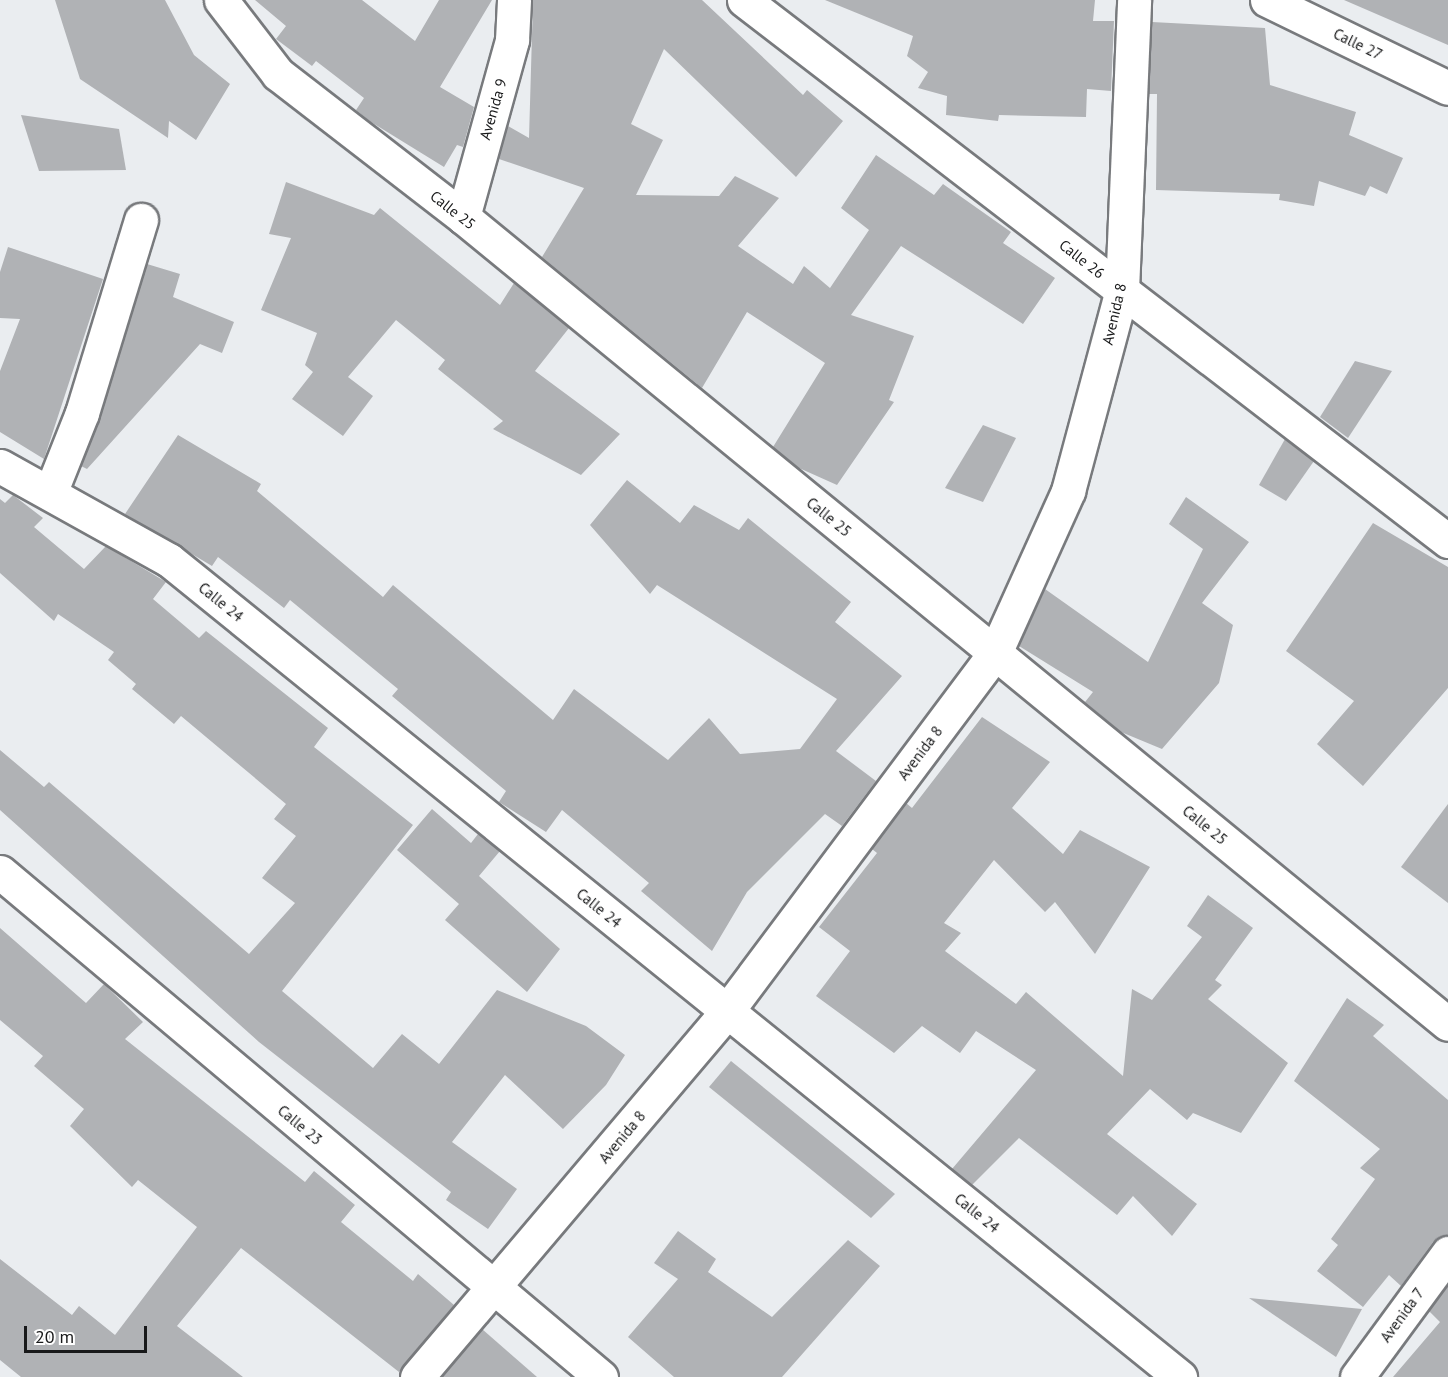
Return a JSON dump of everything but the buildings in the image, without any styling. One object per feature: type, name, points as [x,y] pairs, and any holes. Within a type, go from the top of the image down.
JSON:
[{"type":"street","name":"Calle 25","points":[[221,0],[278,74],[463,217],[1448,1024]]},
{"type":"street","name":"Avenida 9","points":[[463,217],[512,40],[514,0]]},
{"type":"street","name":"Calle 26","points":[[744,0],[1448,541]]},
{"type":"street","name":"Avenida 8","points":[[417,1377],[496,1290],[727,1011],[995,653],[1068,491],[1122,290],[1134,0]]},
{"type":"street","name":"Calle 27","points":[[1267,0],[1448,88]]},
{"type":"street","points":[[51,491],[82,413],[141,220]]},
{"type":"street","name":"Calle 24","points":[[0,466],[51,491],[169,560],[1180,1377]]},
{"type":"street","name":"Calle 23","points":[[0,872],[601,1377]]},
{"type":"street","name":"Avenida 7","points":[[1357,1377],[1448,1253]]}]
